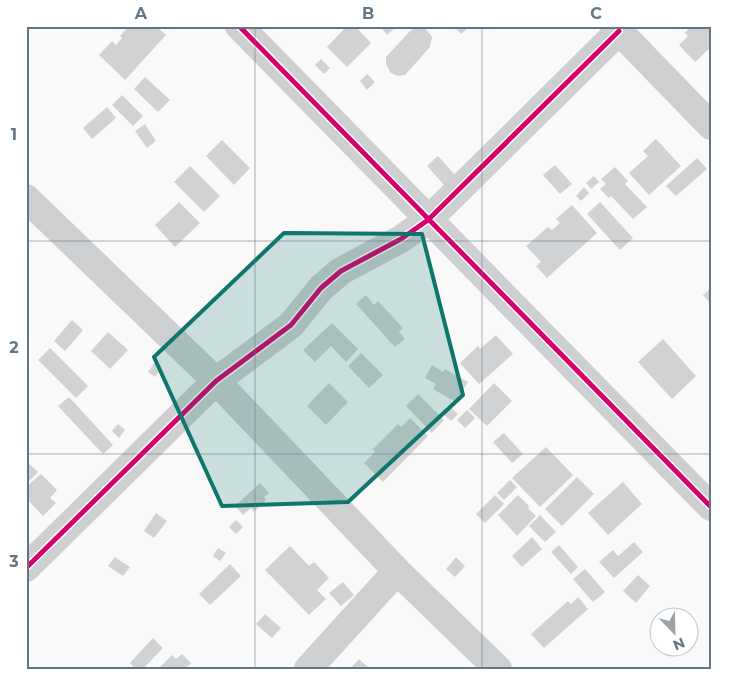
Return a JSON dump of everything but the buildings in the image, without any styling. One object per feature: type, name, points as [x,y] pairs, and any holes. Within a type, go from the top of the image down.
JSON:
[{"type":"street","points":[[239,26],[711,507]]},
{"type":"street","points":[[26,568],[216,381],[290,325],[321,288],[341,271],[401,239],[428,220],[616,29],[711,126]]},
{"type":"street","points":[[26,198],[216,381],[397,570],[498,669]]},
{"type":"street","points":[[308,669],[397,570]]},
{"type":"highlighted area","points":[[284,233],[422,234],[463,395],[348,502],[222,506],[154,357]]},
{"type":"cycle path","points":[[239,26],[711,507]]},
{"type":"cycle path","points":[[26,568],[216,381],[291,325],[321,288],[341,271],[401,239],[428,220],[619,31]]}]
